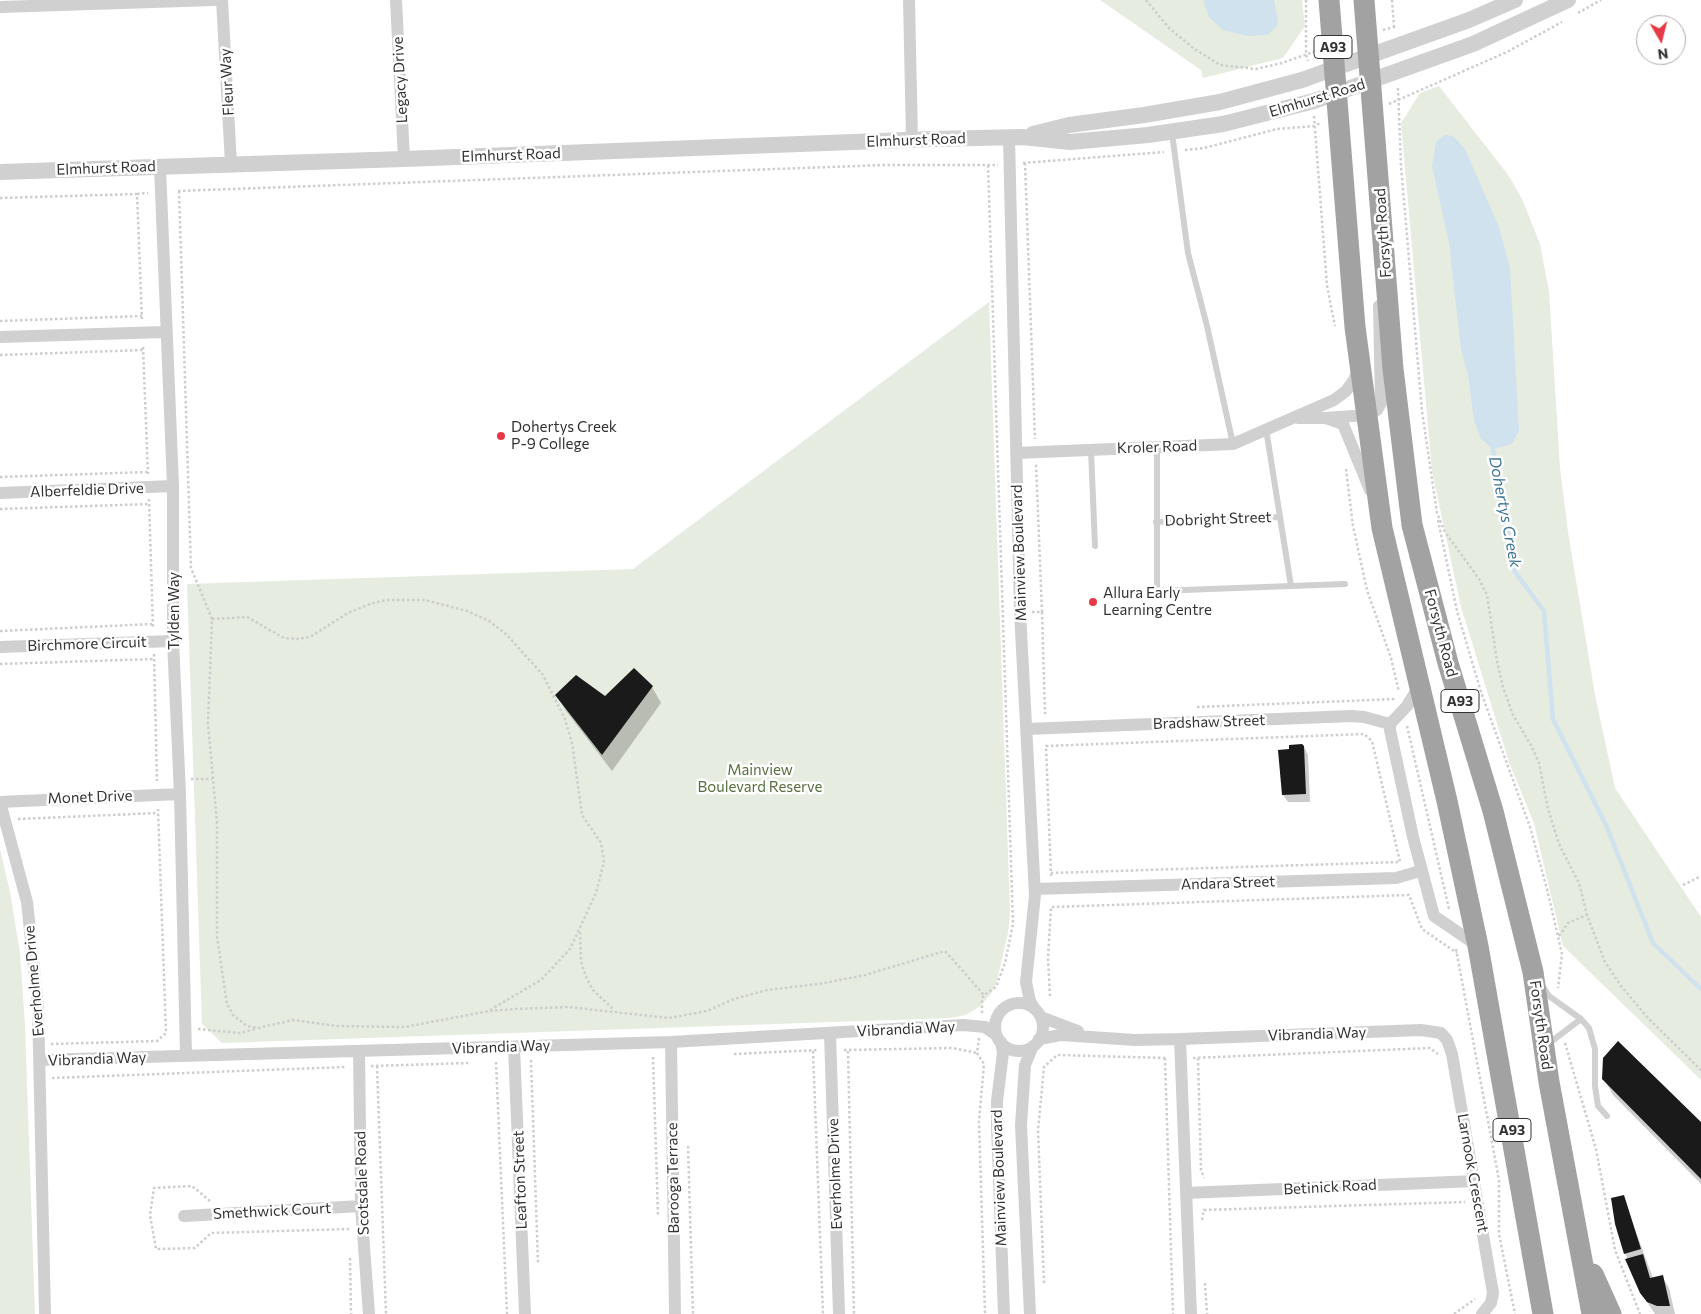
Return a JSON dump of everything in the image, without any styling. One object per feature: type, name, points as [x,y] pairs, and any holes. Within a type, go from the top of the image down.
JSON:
[{"type":"highway","name":"A93","points":[[1329,0],[1359,364],[1382,528],[1418,688],[1447,802],[1478,946],[1540,1308]]},
{"type":"highway","name":"Forsyth Road","points":[[1364,0],[1393,369],[1412,525],[1448,663],[1493,811],[1533,972],[1544,1047],[1592,1314]]},
{"type":"highway","points":[[1579,1241],[1611,1314]]},
{"type":"street","points":[[0,7],[214,0]]},
{"type":"street","name":"Fleur Way","points":[[222,0],[231,164]]},
{"type":"street","name":"Legacy Drive","points":[[396,0],[404,160]]},
{"type":"street","points":[[909,0],[912,140]]},
{"type":"street","name":"Elmhurst Road","points":[[1015,137],[1069,125],[1144,116],[1220,102],[1334,70],[1515,0]]},
{"type":"street","name":"Elmhurst Road","points":[[0,172],[404,160],[1015,137],[1070,142],[1172,131],[1224,124],[1370,82],[1474,44],[1568,0]]},
{"type":"street","name":"Mainview Boulevard","points":[[1015,137],[1016,453],[1020,612],[1035,890],[1026,982],[1030,1001],[1037,1012]]},
{"type":"street","name":"Tylden Way","points":[[160,166],[173,486],[173,641],[180,794],[186,1056]]},
{"type":"street","points":[[1293,418],[1366,415],[1377,410],[1381,403],[1379,312],[1383,244]]},
{"type":"street","points":[[0,337],[166,332]]},
{"type":"street","name":"Kroler Road","points":[[1016,453],[1233,444],[1334,400],[1346,391],[1354,380],[1359,364]]},
{"type":"street","points":[[1326,418],[1343,424],[1368,484],[1382,528]]},
{"type":"street","name":"Alberfeldie Drive","points":[[0,494],[173,486]]},
{"type":"street","name":"Birchmore Circuit","points":[[0,647],[173,641]]},
{"type":"street","points":[[1418,688],[1407,706],[1390,724],[1390,739],[1420,871],[1434,916],[1478,946]]},
{"type":"street","name":"Bradshaw Street","points":[[1027,730],[1352,716],[1390,724]]},
{"type":"street","name":"Monet Drive","points":[[0,802],[180,794]]},
{"type":"street","name":"Everholme Drive","points":[[0,802],[27,902],[38,1007],[45,1314]]},
{"type":"street","name":"Andara Street","points":[[1035,890],[1396,878],[1420,871]]},
{"type":"street","name":"Mainview Boulevard","points":[[1003,1009],[1016,994],[1026,967]]},
{"type":"street","points":[[1020,1003],[1037,1012],[1043,1026],[1036,1043],[1016,1050],[999,1038],[995,1023],[1003,1009],[1020,1003]]},
{"type":"street","name":"Vibrandia Way","points":[[963,1026],[1003,1009]]},
{"type":"street","name":"Vibrandia Way","points":[[1037,1012],[1062,1026],[1104,1037]]},
{"type":"street","name":"Vibrandia Way","points":[[40,1060],[671,1042],[963,1026],[985,1027],[999,1038]]},
{"type":"street","name":"Vibrandia Way","points":[[1036,1043],[1061,1035],[1180,1040],[1421,1030],[1441,1033]]},
{"type":"street","name":"Everholme Drive","points":[[830,1033],[839,1314]]},
{"type":"street","name":"Larnook Crescent","points":[[1441,1033],[1447,1040],[1452,1054],[1469,1181],[1493,1293],[1491,1303],[1482,1314]]},
{"type":"street","name":"Mainview Boulevard","points":[[999,1038],[1003,1061],[998,1087],[996,1126],[1004,1314]]},
{"type":"street","points":[[1180,1040],[1191,1314]]},
{"type":"street","name":"Barooga Terrace","points":[[671,1042],[675,1314]]},
{"type":"street","name":"Mainview Boulevard","points":[[1030,1314],[1021,1125],[1025,1065],[1036,1043]]},
{"type":"street","name":"Leafton Street","points":[[514,1047],[525,1314]]},
{"type":"street","name":"Scotsdale Road","points":[[359,1051],[361,1206],[369,1314]]},
{"type":"street","name":"Betinick Road","points":[[1186,1193],[1469,1181]]},
{"type":"street","name":"Smethwick Court","points":[[184,1216],[361,1206]]},
{"type":"lane","points":[[1172,131],[1188,253],[1207,326],[1233,444]]},
{"type":"lane","name":"Dobright Street","points":[[1266,429],[1291,586]]},
{"type":"lane","name":"Dobright Street","points":[[1157,447],[1159,508],[1156,522],[1157,591],[1345,584]]},
{"type":"lane","points":[[1091,450],[1095,546]]},
{"type":"lane","name":"Dobright Street","points":[[1156,522],[1280,517]]},
{"type":"lane","points":[[1533,972],[1549,996],[1589,1028],[1595,1048],[1595,1086],[1598,1106],[1607,1116]]},
{"type":"lane","points":[[1544,1047],[1580,1019]]},
{"type":"path","points":[[1146,0],[1169,28],[1193,48],[1220,65],[1256,69],[1282,63],[1333,46]]},
{"type":"path","points":[[1392,0],[1395,48]]},
{"type":"path","points":[[1366,36],[1394,27]]},
{"type":"path","points":[[1397,73],[1401,166],[1422,411],[1437,513],[1457,611],[1481,692],[1530,827],[1558,937],[1562,954],[1557,1002]]},
{"type":"path","points":[[1025,163],[1045,713],[1055,713]]},
{"type":"path","points":[[186,1028],[215,1029],[240,1033],[298,1020],[337,1026],[405,1027],[488,1011],[568,1007],[669,1018],[698,1012],[767,990],[819,984],[865,975],[945,951],[984,995],[996,988],[1005,963],[1013,924],[1001,611],[988,165]]},
{"type":"path","points":[[178,191],[191,568],[212,619],[208,724],[217,824],[217,937],[227,1004],[233,1015],[247,1026],[258,1028]]},
{"type":"path","points":[[0,198],[137,194],[149,487],[166,1033],[157,1041],[50,1044]]},
{"type":"path","points":[[0,321],[142,316]]},
{"type":"path","points":[[0,355],[143,350]]},
{"type":"path","points":[[0,477],[148,472]]},
{"type":"path","points":[[0,509],[149,504]]},
{"type":"path","points":[[1437,513],[1446,532],[1479,579],[1487,595],[1503,687],[1513,715],[1539,763],[1548,809],[1559,844],[1579,883],[1587,915],[1605,962],[1621,986],[1648,1018],[1701,1070]]},
{"type":"path","points":[[212,619],[247,617],[284,638],[297,639],[310,637],[348,613],[370,604],[386,600],[425,600],[467,611],[489,621],[506,634],[543,675],[555,696],[572,743],[582,815],[601,843],[604,851],[604,862],[596,893],[570,949],[540,980],[488,1011]]},
{"type":"path","points":[[1001,611],[1042,612]]},
{"type":"path","points":[[0,631],[153,624]]},
{"type":"path","points":[[0,664],[154,659]]},
{"type":"path","points":[[1193,707],[1400,698]]},
{"type":"path","points":[[1364,734],[1372,741],[1400,862],[1221,867],[1051,873],[1046,746],[1364,734]]},
{"type":"path","points":[[6,820],[158,813]]},
{"type":"path","points":[[1683,885],[1701,876]]},
{"type":"path","points":[[1050,996],[1048,958],[1051,907],[1409,895],[1422,929],[1457,953]]},
{"type":"path","points":[[1558,937],[1568,923],[1587,915]]},
{"type":"path","points":[[580,931],[581,961],[586,977],[593,990],[615,1011]]},
{"type":"path","points":[[1562,1033],[1596,1149],[1615,1250],[1640,1314]]},
{"type":"path","points":[[724,1054],[813,1050],[953,1048],[977,1053],[984,1064],[978,1121],[985,1314]]},
{"type":"path","points":[[1044,1285],[1038,1130],[1044,1067],[1057,1055],[1180,1058],[1430,1048],[1438,1054]]},
{"type":"path","points":[[813,1050],[823,1314]]},
{"type":"path","points":[[848,1050],[854,1314]]},
{"type":"path","points":[[659,1225],[653,1056],[671,1056]]},
{"type":"path","points":[[1165,1058],[1173,1314]]},
{"type":"path","points":[[515,1060],[540,1060]]},
{"type":"path","points":[[531,1060],[538,1265]]},
{"type":"path","points":[[488,1062],[498,1062],[507,1314]]},
{"type":"path","points":[[52,1088],[52,1078],[470,1063]]},
{"type":"path","points":[[377,1066],[386,1314]]},
{"type":"path","points":[[688,1145],[693,1314]]},
{"type":"path","points":[[1204,1210],[1466,1202],[1469,1181]]},
{"type":"path","points":[[1454,1314],[1476,1298],[1478,1292]]},
{"type":"path","points":[[1511,1314],[1515,1310]]},
{"type":"green space","points":[[1100,0],[1302,0],[1305,26],[1283,58],[1203,78],[1201,70]]},
{"type":"green space","points":[[1439,86],[1509,176],[1522,199],[1540,244],[1549,291],[1560,468],[1568,532],[1595,695],[1615,788],[1701,917],[1701,1080],[1563,946],[1534,823],[1509,762],[1461,607],[1432,471],[1401,123],[1420,93]]},
{"type":"green space","name":"Mainview Boulevard Reserve","points":[[989,302],[1010,912],[1008,933],[997,981],[991,994],[980,1006],[966,1015],[950,1018],[222,1043],[202,1024],[187,584],[633,569]]},
{"type":"green space","points":[[0,849],[10,892],[20,953],[25,1025],[35,1314],[0,1314]]},
{"type":"water","points":[[1203,0],[1274,0],[1278,21],[1276,27],[1267,35],[1248,36],[1223,30],[1209,17]]},
{"type":"water","points":[[1445,135],[1453,136],[1465,149],[1499,227],[1510,268],[1519,431],[1512,444],[1493,449],[1481,439],[1474,421],[1468,375],[1461,349],[1449,243],[1432,166],[1436,142]]},
{"type":"building","points":[[634,668],[653,686],[602,755],[555,695],[576,675],[605,696]]},
{"type":"building","points":[[1302,744],[1304,746],[1306,794],[1282,795],[1278,750],[1289,749],[1289,745]]},
{"type":"building","points":[[1618,1041],[1701,1122],[1701,1179],[1602,1079],[1603,1058]]},
{"type":"building","points":[[1624,1195],[1641,1249],[1624,1254],[1615,1224],[1611,1198]]},
{"type":"building","points":[[1643,1254],[1650,1278],[1663,1275],[1670,1306],[1657,1306],[1647,1302],[1640,1293],[1625,1259]]},
{"type":"waterway","name":"Dohertys Creek","points":[[1492,444],[1515,572],[1544,611],[1553,719],[1606,825],[1653,943],[1701,989]]},
{"type":"place","name":"Dohertys Creek P-9 College","points":[[501,436]]},
{"type":"place","name":"Allura Early Learning Centre","points":[[1093,602]]}]
